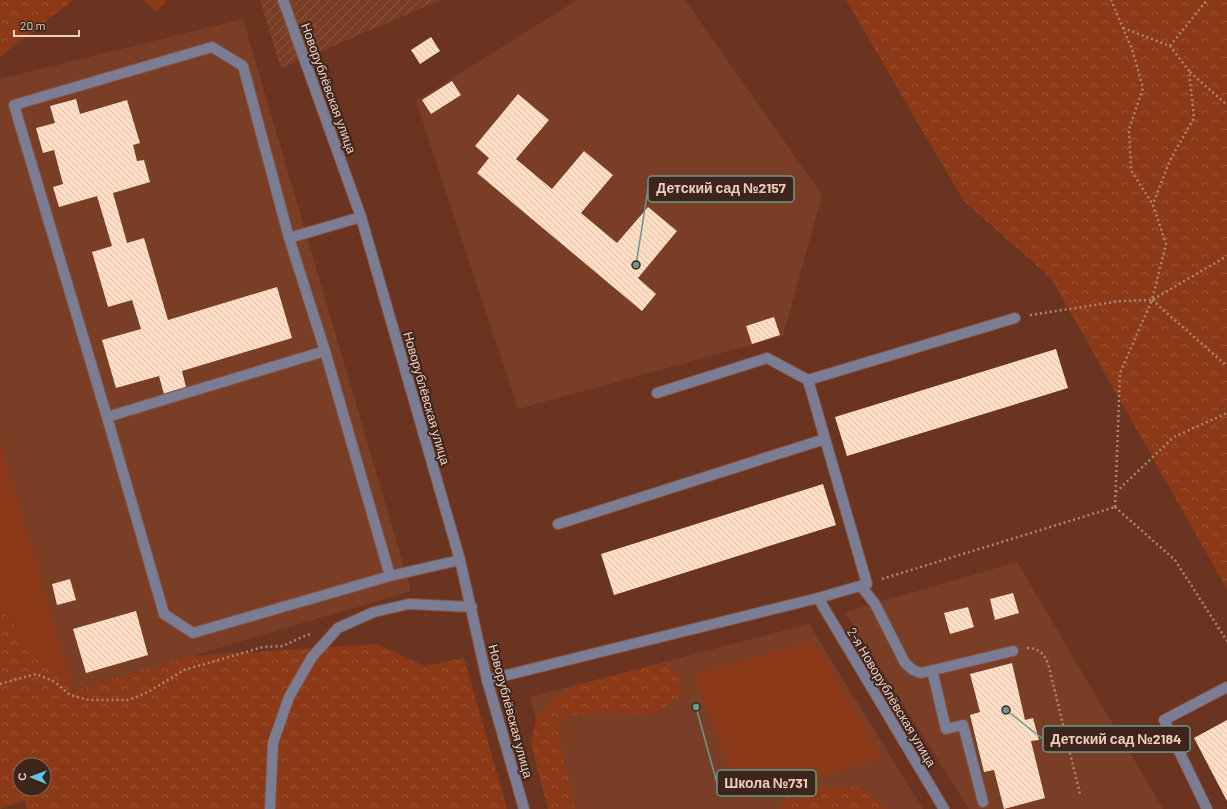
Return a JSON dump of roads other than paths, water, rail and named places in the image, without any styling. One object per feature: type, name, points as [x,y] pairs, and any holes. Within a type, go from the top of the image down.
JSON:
[{"type":"street","name":"Новорублёвская улица","points":[[284,0],[361,217],[460,560],[487,680],[524,809]]},
{"type":"street","points":[[390,576],[325,351],[289,238],[243,66],[212,48],[14,105],[164,614],[193,633],[390,576],[460,560]]},
{"type":"street","points":[[289,238],[361,217]]},
{"type":"street","points":[[656,393],[767,358],[808,380],[1016,318]]},
{"type":"street","points":[[107,417],[325,351]]},
{"type":"street","points":[[808,380],[864,585],[905,663],[913,670],[921,673],[1013,651]]},
{"type":"street","points":[[558,524],[825,439]]},
{"type":"street","points":[[487,680],[818,598],[864,585]]},
{"type":"street","name":"2-я Новорублёвская улица","points":[[818,598],[944,809]]},
{"type":"street","points":[[270,809],[273,743],[289,697],[312,657],[338,628],[374,612],[409,604],[472,608]]},
{"type":"street","points":[[932,670],[946,730],[963,725],[983,802]]},
{"type":"street","points":[[1207,809],[1164,720],[1227,688]]},
{"type":"place","name":"Детский сад №2157","points":[[636,265]]},
{"type":"place","name":"Школа №731","points":[[696,707]]},
{"type":"place","name":"Детский сад №2184","points":[[1006,710]]}]
